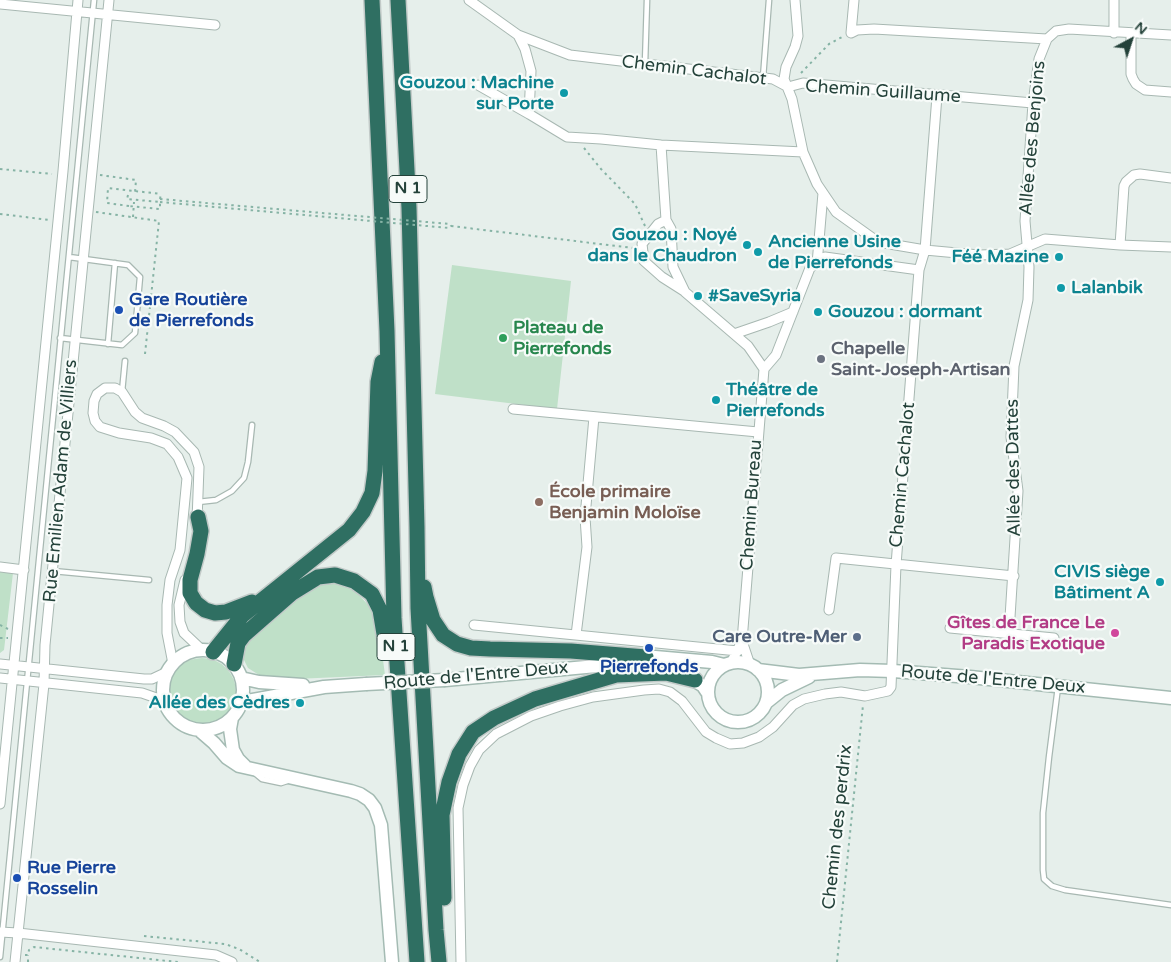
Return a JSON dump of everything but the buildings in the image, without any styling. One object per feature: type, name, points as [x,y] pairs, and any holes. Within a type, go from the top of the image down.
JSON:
[{"type":"highway","name":"N 1","points":[[372,0],[387,331],[394,618],[417,962]]},
{"type":"highway","name":"N 1","points":[[398,0],[409,208],[418,527],[418,608],[439,962]]},
{"type":"highway","points":[[208,651],[242,616],[349,530],[363,512],[372,493],[375,471],[378,382],[387,331]]},
{"type":"highway","points":[[198,517],[201,531],[190,580],[190,593],[196,604],[205,610],[226,612],[265,598]]},
{"type":"highway","points":[[418,527],[426,597],[433,620],[443,635],[457,644],[472,648],[570,651],[646,657]]},
{"type":"highway","points":[[234,664],[238,643],[244,634],[292,593],[318,577],[335,575],[354,581],[372,594],[380,610],[386,641],[406,925],[411,962]]},
{"type":"highway","points":[[445,962],[442,815],[449,782],[458,754],[473,732],[494,718],[535,699],[616,675],[666,673],[695,680]]},
{"type":"main road","points":[[208,651],[228,659],[234,664],[243,686],[242,702],[232,718],[222,726],[211,730],[199,730],[181,724],[169,710],[165,701],[164,682],[171,668],[185,655],[208,651]]},
{"type":"main road","name":"Route de l'Entre Deux","points":[[629,663],[646,657],[728,664]]},
{"type":"main road","points":[[741,662],[754,667],[767,685],[767,702],[762,711],[754,718],[744,722],[733,722],[723,719],[715,712],[710,703],[708,692],[715,672],[728,664],[741,662]]},
{"type":"main road","name":"Route de l'Entre Deux","points":[[242,702],[324,687],[445,680],[629,663],[674,668],[695,680],[708,692]]},
{"type":"main road","name":"Route de l'Entre Deux","points":[[754,667],[799,675],[860,670],[892,671],[970,677],[1171,698]]},
{"type":"main road","name":"Route de l'Entre Deux","points":[[767,702],[782,690],[816,674]]},
{"type":"main road","name":"Route de l'Entre Deux","points":[[241,678],[259,682],[324,687]]},
{"type":"main road","points":[[232,718],[230,729],[233,750],[238,759],[250,769]]},
{"type":"main road","points":[[199,730],[232,762],[250,769],[351,791],[369,800],[375,808],[381,825],[392,962]]},
{"type":"street","name":"Rue Emilien Adam de Villiers","points":[[0,804],[63,171],[78,0]]},
{"type":"street","name":"Rue Emilien Adam de Villiers","points":[[16,958],[109,0]]},
{"type":"street","name":"Chemin Cachalot","points":[[469,0],[518,35],[570,55],[773,79],[788,87],[803,152],[817,184],[836,212],[878,242],[925,250],[979,255],[1010,254],[1045,239],[1171,247]]},
{"type":"street","points":[[788,87],[784,79],[786,67],[798,36],[796,0]]},
{"type":"street","points":[[851,33],[854,0]]},
{"type":"street","points":[[1114,0],[1114,33]]},
{"type":"street","points":[[0,4],[215,25]]},
{"type":"street","points":[[851,33],[857,30],[874,29],[1047,39]]},
{"type":"street","name":"Allée des Benjoins","points":[[1027,246],[1025,221],[1033,103],[1039,60],[1047,39],[1056,31],[1069,29],[1171,35]]},
{"type":"street","points":[[1131,34],[1131,74],[1133,80],[1145,90],[1171,92]]},
{"type":"street","points":[[518,35],[525,49],[531,72],[529,114]]},
{"type":"street","name":"Chemin Guillaume","points":[[788,87],[802,83],[1033,103]]},
{"type":"street","points":[[478,85],[567,137],[661,145],[803,152]]},
{"type":"street","points":[[925,250],[937,96]]},
{"type":"street","points":[[661,145],[666,220],[671,229],[674,267],[685,292]]},
{"type":"street","points":[[1120,245],[1124,186],[1126,182],[1134,175],[1140,174],[1171,178]]},
{"type":"street","points":[[817,264],[823,193]]},
{"type":"street","points":[[666,220],[658,224],[642,244],[644,260],[662,277],[685,292],[748,346],[764,369],[776,355],[810,268],[825,257],[919,270]]},
{"type":"street","name":"Allée des Dattes","points":[[1009,633],[1018,491],[1011,437],[1014,366],[1028,300],[1027,246]]},
{"type":"street","name":"Chemin Cachalot","points":[[865,696],[888,691],[891,687],[896,564],[919,270],[925,250]]},
{"type":"street","points":[[734,334],[793,312]]},
{"type":"street","name":"Chemin Bureau","points":[[728,664],[738,651],[742,641],[764,369]]},
{"type":"street","points":[[0,664],[144,680],[171,668],[166,606],[170,580],[180,550],[187,478],[178,457],[167,444],[151,438],[100,428],[95,421],[93,413],[94,401],[97,394],[106,388],[115,388],[122,392],[135,412],[142,418],[175,432],[194,452],[199,467],[198,517],[196,536],[180,606],[180,622],[184,633],[208,651]]},
{"type":"street","points":[[513,409],[758,432]]},
{"type":"street","points":[[576,635],[587,547],[585,517],[594,417]]},
{"type":"street","points":[[829,610],[836,558],[1014,576]]},
{"type":"street","points":[[0,567],[24,570]]},
{"type":"street","points":[[474,624],[738,651]]},
{"type":"street","points":[[950,628],[1054,638]]},
{"type":"street","name":"Chemin Bureau","points":[[742,641],[754,667]]},
{"type":"street","points":[[0,678],[142,693],[165,701]]},
{"type":"street","points":[[461,962],[458,808],[463,785],[470,766],[479,750],[496,734],[531,716],[560,706],[593,697],[659,689],[670,692],[682,701],[706,732],[730,744],[743,743],[759,738],[773,727],[793,705],[804,699],[841,692],[865,696]]},
{"type":"street","points":[[1,932],[216,955],[232,962]]},
{"type":"lane","points":[[0,957],[94,0]]},
{"type":"lane","points":[[645,64],[647,0]]},
{"type":"lane","points":[[763,78],[769,0]]},
{"type":"lane","points":[[60,338],[122,345],[135,333],[140,277],[128,265],[69,257]]},
{"type":"lane","points":[[108,344],[115,263]]},
{"type":"lane","points":[[122,392],[125,361]]},
{"type":"lane","points":[[198,502],[216,500],[232,491],[244,478],[248,462],[252,425]]},
{"type":"lane","points":[[53,571],[149,580]]},
{"type":"lane","points":[[1058,686],[1043,813],[1042,870],[1044,879],[1052,886],[1065,890],[1171,904]]},
{"type":"path","name":"Chemin Guillaume","points":[[788,87],[829,44],[851,33]]},
{"type":"path","points":[[567,137],[585,148],[600,169],[635,204],[643,220],[647,237]]},
{"type":"path","points":[[0,169],[54,174]]},
{"type":"path","points":[[98,175],[136,180],[135,193]]},
{"type":"path","points":[[160,202],[160,209],[107,203],[108,188],[161,194],[160,199],[450,224],[451,226],[642,249]]},
{"type":"path","points":[[128,195],[127,199],[449,228],[451,226]]},
{"type":"path","points":[[133,217],[134,202]]},
{"type":"path","points":[[94,212],[159,221],[145,354]]},
{"type":"path","points":[[0,214],[50,220]]},
{"type":"path","points":[[0,625],[8,629]]},
{"type":"path","points":[[0,638],[8,638]]},
{"type":"path","name":"Chemin des perdrix","points":[[837,962],[865,696]]},
{"type":"path","points":[[28,962],[29,950],[34,947],[183,962]]},
{"type":"path","points":[[16,958],[28,955]]},
{"type":"green space","name":"Plateau de Pierrefonds","points":[[452,265],[571,281],[557,409],[435,394]]},
{"type":"green space","points":[[0,572],[13,573],[4,650],[0,653]]},
{"type":"green space","points":[[325,582],[341,583],[360,593],[359,595],[370,607],[378,622],[385,675],[295,679],[259,675],[248,668],[243,658],[243,650],[251,634],[312,587]]},
{"type":"green space","points":[[202,658],[215,661],[226,668],[233,679],[236,692],[233,705],[226,716],[215,723],[202,726],[189,723],[178,716],[171,705],[168,692],[171,679],[178,668],[189,661]]},
{"type":"place","name":"Gouzou : Machine sur Porte","points":[[564,93]]},
{"type":"place","name":"Gouzou : Noyé dans le Chaudron","points":[[747,245]]},
{"type":"place","name":"Ancienne Usine de Pierrefonds","points":[[758,252]]},
{"type":"place","name":"Féé Mazine","points":[[1059,257]]},
{"type":"place","name":"Lalanbik","points":[[1061,288]]},
{"type":"place","name":"#SaveSyria","points":[[698,296]]},
{"type":"place","name":"Gare Routière de Pierrefonds","points":[[119,310]]},
{"type":"place","name":"Gouzou : dormant","points":[[818,312]]},
{"type":"place","name":"Plateau de Pierrefonds","points":[[503,338]]},
{"type":"place","name":"Chapelle Saint-Joseph-Artisan","points":[[821,359]]},
{"type":"place","name":"Théâtre de Pierrefonds","points":[[716,400]]},
{"type":"place","name":"École primaire Benjamin Moloïse","points":[[539,502]]},
{"type":"place","name":"CIVIS siège Bâtiment A","points":[[1160,582]]},
{"type":"place","name":"Gîtes de France Le Paradis Exotique","points":[[1115,633]]},
{"type":"place","name":"Care Outre-Mer","points":[[857,637]]},
{"type":"place","name":"Pierrefonds","points":[[649,648]]},
{"type":"place","name":"Allée des Cèdres","points":[[300,703]]},
{"type":"place","name":"Rue Pierre Rosselin","points":[[17,878]]}]
